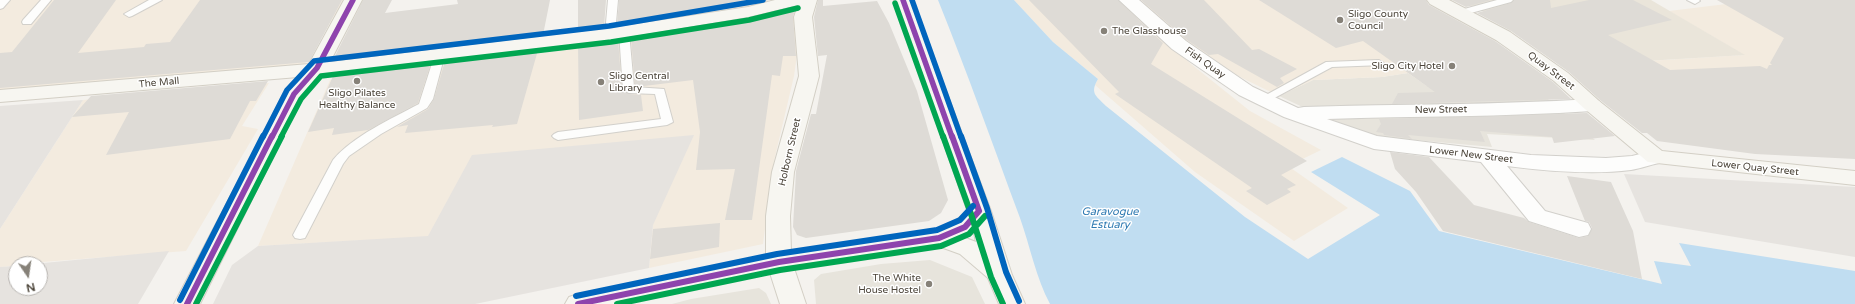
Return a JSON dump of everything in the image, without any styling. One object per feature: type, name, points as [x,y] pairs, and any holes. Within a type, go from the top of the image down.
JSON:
[{"type":"street","points":[[187,304],[294,94],[317,68],[353,0]]},
{"type":"street","name":"The Mall","points":[[0,96],[275,73],[617,33],[748,12],[796,0]]},
{"type":"street","name":"Holborn Street","points":[[793,304],[779,262],[778,216],[783,172],[809,76],[803,17],[808,0]]},
{"type":"street","points":[[903,0],[979,211],[999,275],[1012,304]]},
{"type":"street","name":"Fish Quay","points":[[1128,0],[1179,45],[1246,91],[1291,113]]},
{"type":"street","name":"Quay Street","points":[[1436,0],[1503,36],[1555,72],[1592,105],[1656,157]]},
{"type":"street","name":"New Street","points":[[1291,113],[1443,109],[1528,109],[1592,105]]},
{"type":"street","name":"Lower New Street","points":[[1291,113],[1374,142],[1488,157],[1531,162],[1606,165],[1632,163],[1656,157]]},
{"type":"street","points":[[1488,157],[1537,216],[1579,229]]},
{"type":"street","name":"Lower Quay Street","points":[[1656,157],[1855,178]]},
{"type":"street","points":[[578,304],[779,262],[939,238],[965,227],[979,211]]},
{"type":"street","points":[[939,238],[969,248],[999,275]]},
{"type":"lane","points":[[0,6],[5,0]]},
{"type":"lane","points":[[27,22],[46,0]]},
{"type":"lane","points":[[129,14],[157,0]]},
{"type":"lane","points":[[558,136],[667,122],[660,91],[629,90],[617,33],[613,0]]},
{"type":"lane","points":[[1460,13],[1508,0]]},
{"type":"lane","points":[[300,235],[337,163],[345,153],[382,129],[423,106],[428,99],[440,54]]},
{"type":"lane","points":[[1263,100],[1330,64],[1379,63]]},
{"type":"shaded area","points":[[0,0],[344,0],[304,66],[0,92]]},
{"type":"shaded area","points":[[1014,0],[1120,0],[1191,64],[1250,111],[1321,150],[1288,166],[1348,208],[1294,241],[1195,172],[1095,85],[1098,79],[1053,42]]},
{"type":"shaded area","points":[[1141,0],[1382,0],[1427,86],[1408,73],[1382,77],[1313,80],[1279,96],[1238,76],[1208,56],[1159,21]]},
{"type":"shaded area","points":[[1481,0],[1651,0],[1745,55],[1629,62],[1489,14],[1465,4]]},
{"type":"shaded area","points":[[1759,0],[1855,0],[1855,158],[1631,62],[1744,55],[1669,11]]},
{"type":"shaded area","points":[[793,17],[800,34],[794,76],[774,161],[763,244],[649,268],[653,225],[258,246],[330,80],[543,53]]},
{"type":"shaded area","points":[[1408,73],[1427,86],[1525,79],[1595,140],[1487,134],[1492,147],[1382,137],[1341,125],[1279,96],[1313,80],[1382,77]]},
{"type":"shaded area","points":[[269,83],[242,126],[258,129],[186,251],[48,262],[48,256],[8,256],[8,266],[0,267],[0,229],[83,100]]},
{"type":"shaded area","points":[[83,100],[0,229],[0,106]]},
{"type":"shaded area","points":[[694,135],[653,225],[649,268],[475,304],[213,304],[232,265],[258,246],[428,236],[472,155]]},
{"type":"shaded area","points":[[1624,174],[1855,187],[1855,257],[1645,222]]},
{"type":"shaded area","points":[[169,251],[138,304],[0,304],[0,267],[8,266],[8,296],[48,296],[48,263]]},
{"type":"shaded area","points":[[930,260],[972,277],[985,304],[816,304],[814,280],[821,274],[881,264]]},
{"type":"shaded area","points":[[759,288],[766,293],[771,304],[672,304],[691,299]]},
{"type":"water","name":"Garavogue Estuary","points":[[938,0],[1014,0],[1053,42],[1098,79],[1094,91],[1106,106],[1245,217],[1308,259],[1380,215],[1311,172],[1342,157],[1410,191],[1439,231],[1662,284],[1654,261],[1691,266],[1679,243],[1855,271],[1855,304],[1050,304],[1037,273],[1020,218],[990,136]]},
{"type":"building","points":[[54,0],[116,0],[78,53],[144,47],[146,44],[170,42],[200,0],[342,0],[309,62],[0,88],[0,53],[12,52]]},
{"type":"building","points":[[363,0],[392,0],[385,13],[458,4],[457,0],[550,0],[543,35],[333,60]]},
{"type":"building","points":[[578,0],[606,0],[604,27],[578,30]]},
{"type":"building","points":[[619,0],[769,0],[748,6],[617,25]]},
{"type":"building","points":[[818,0],[823,0],[823,6],[877,1],[889,23],[917,91],[948,200],[941,213],[929,221],[806,238],[797,235],[793,227],[796,171],[811,114],[816,114],[827,55],[818,56],[814,17]]},
{"type":"building","points":[[1029,0],[1118,0],[1163,43],[1151,64],[1307,161],[1281,175],[1296,185],[1287,189],[1291,192],[1267,205],[1246,191],[1252,188],[1115,94],[1119,92]]},
{"type":"building","points":[[1141,0],[1204,0],[1252,50],[1259,49],[1297,69],[1280,78],[1284,83],[1277,87],[1218,54],[1209,55],[1187,40]]},
{"type":"building","points":[[1259,0],[1426,0],[1429,5],[1495,41],[1553,82],[1571,99],[1392,104],[1398,93],[1435,92],[1363,41],[1336,48]]},
{"type":"building","points":[[1452,0],[1491,0],[1466,7]]},
{"type":"building","points":[[1514,0],[1550,0],[1551,8],[1589,0],[1633,0],[1672,20],[1608,35],[1670,70],[1760,66],[1767,69],[1769,65],[1772,65],[1770,63],[1784,38],[1717,0],[1855,0],[1855,159],[1755,154],[1657,141],[1647,133],[1642,133],[1600,100],[1569,72],[1511,31],[1477,13],[1511,3]]},
{"type":"building","points":[[796,7],[793,17],[796,56],[783,56],[780,76],[772,75],[752,220],[725,220],[735,169],[696,170],[700,132],[693,80],[635,86],[631,38],[748,18]]},
{"type":"building","name":"Sligo Central Library","points":[[618,40],[622,90],[629,94],[641,95],[643,111],[579,120],[578,45]]},
{"type":"building","points":[[538,50],[517,124],[405,133],[408,125],[397,127],[428,109],[434,99],[445,61]]},
{"type":"building","points":[[431,63],[418,103],[368,130],[332,135],[334,128],[308,132],[334,74]]},
{"type":"building","points":[[268,81],[256,101],[250,101],[230,139],[106,155],[129,112],[72,117],[91,96]]},
{"type":"building","points":[[1587,113],[1615,136],[1554,143],[1552,137],[1480,131],[1485,142],[1408,135],[1412,139],[1384,135],[1383,133],[1376,132],[1381,124],[1379,119]]},
{"type":"building","points":[[1390,152],[1429,157],[1474,205],[1524,218],[1529,222],[1579,238],[1588,236],[1592,228],[1589,222],[1585,221],[1567,176],[1611,182],[1633,231],[1642,279],[1443,231],[1416,192],[1395,169]]},
{"type":"building","points":[[720,223],[719,247],[650,259],[653,229]]},
{"type":"transit line","points":[[187,304],[294,94],[317,68],[353,0]]},
{"type":"transit line","points":[[180,300],[287,90],[314,61],[609,26],[763,0]]},
{"type":"transit line","points":[[903,0],[979,211]]},
{"type":"transit line","points":[[912,0],[987,208],[1006,272],[1019,301]]},
{"type":"transit line","points":[[895,3],[971,214],[991,277],[1003,304]]},
{"type":"transit line","points":[[196,304],[301,99],[321,76],[611,42],[749,20],[798,8]]},
{"type":"transit line","points":[[576,296],[777,254],[937,230],[960,220],[973,206]]},
{"type":"transit line","points":[[578,304],[779,262],[939,238],[965,227],[979,211]]},
{"type":"transit line","points":[[617,304],[780,270],[941,246],[969,234],[985,216]]},
{"type":"place","name":"Sligo County Council","points":[[1340,20]]},
{"type":"place","name":"The Glasshouse","points":[[1104,31]]},
{"type":"place","name":"Sligo City Hotel","points":[[1452,66]]},
{"type":"place","name":"Sligo Pilates Healthy Balance","points":[[357,81]]},
{"type":"place","name":"Sligo Central Library","points":[[601,82]]},
{"type":"place","name":"The White House Hostel","points":[[929,284]]}]
